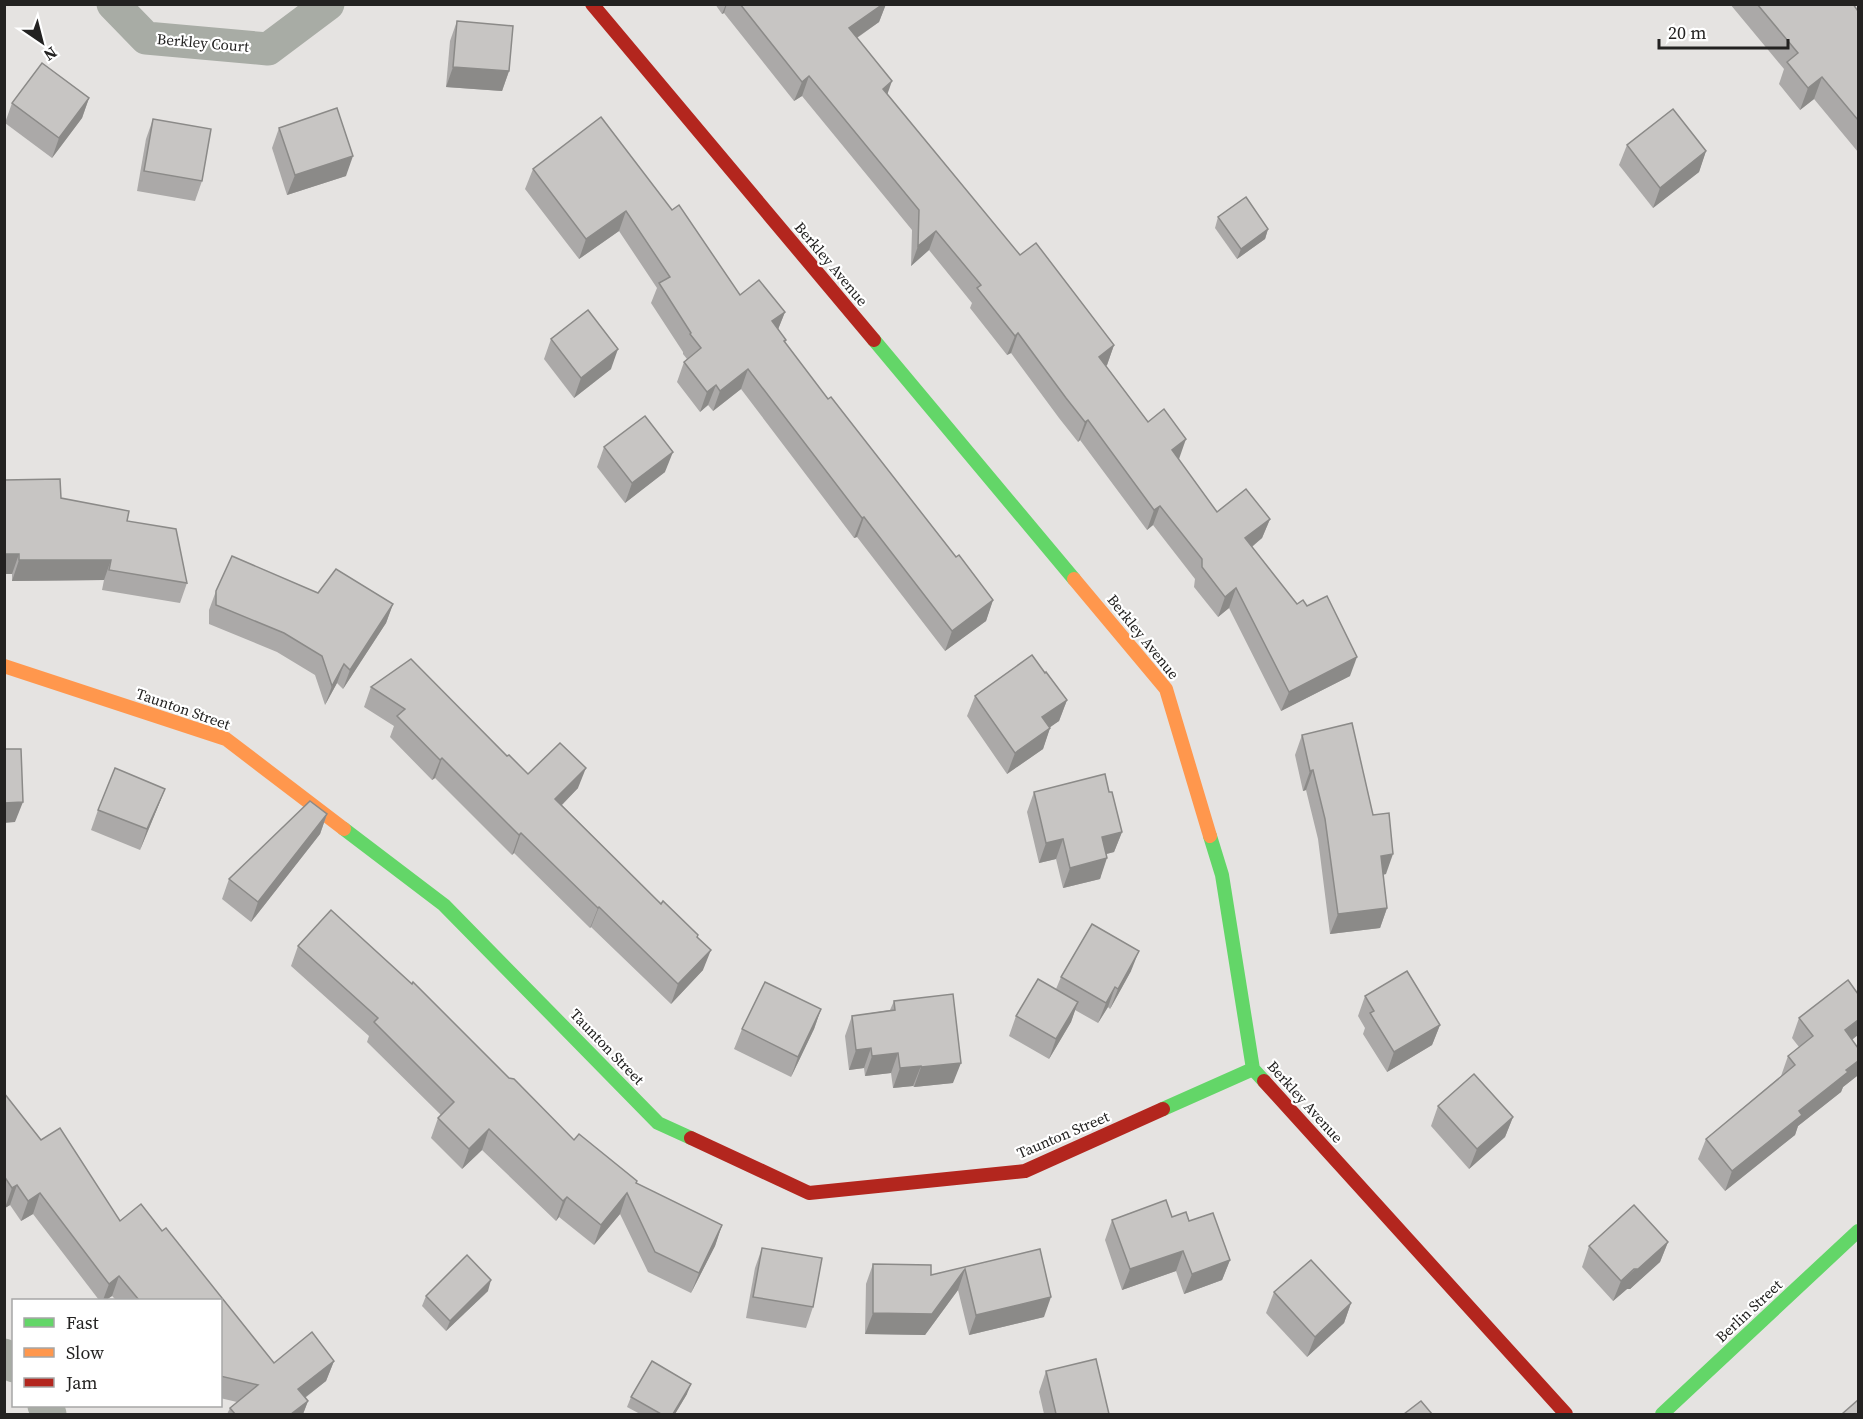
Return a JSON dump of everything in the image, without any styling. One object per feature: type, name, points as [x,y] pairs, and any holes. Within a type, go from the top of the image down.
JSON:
[{"type":"street","name":"Berkley Court","points":[[113,4],[146,38],[268,49],[328,4]]},
{"type":"street","name":"Berkley Avenue","points":[[592,4],[1166,689],[1222,875],[1253,1069],[1566,1414]]},
{"type":"street","name":"Taunton Street","points":[[4,666],[226,739],[444,905],[658,1123],[809,1193],[1025,1171],[1253,1069]]},
{"type":"street","name":"Berlin Street","points":[[1662,1414],[1858,1231]]},
{"type":"building","points":[[740,4],[883,4],[849,28],[892,81],[883,89],[1020,255],[1036,243],[1114,345],[1099,357],[1148,422],[1164,409],[1186,439],[1172,450],[1217,512],[1246,489],[1270,519],[1245,538],[1297,604],[1303,600],[1307,606],[1327,596],[1357,657],[1289,692],[1236,588],[1225,597],[1202,567],[1202,559],[1160,506],[1154,510],[1088,420],[1085,422],[1018,333],[1015,336],[977,288],[981,285],[936,231],[918,246],[919,210],[809,76],[802,82]]},
{"type":"building","points":[[1757,4],[1853,4],[1858,11],[1858,120],[1822,77],[1808,88],[1787,62],[1798,53]]},
{"type":"building","points":[[457,21],[513,26],[509,71],[453,67]]},
{"type":"building","points":[[42,63],[89,98],[59,138],[12,103]]},
{"type":"building","points":[[337,108],[353,156],[295,175],[279,128]]},
{"type":"building","points":[[1673,109],[1706,151],[1660,188],[1627,145]]},
{"type":"building","points":[[601,117],[672,210],[679,205],[740,295],[759,280],[785,312],[772,321],[786,340],[784,341],[828,399],[831,397],[956,557],[959,555],[993,600],[952,631],[748,369],[720,391],[716,385],[707,392],[684,362],[701,348],[659,283],[670,277],[626,211],[586,239],[533,169]]},
{"type":"building","points":[[153,119],[211,129],[202,181],[144,171]]},
{"type":"building","points":[[1246,197],[1268,229],[1241,249],[1218,217]]},
{"type":"building","points":[[588,310],[618,349],[581,378],[551,339]]},
{"type":"building","points":[[645,416],[673,452],[632,483],[604,447]]},
{"type":"building","points":[[60,479],[61,498],[129,511],[127,521],[176,529],[187,583],[109,570],[111,560],[19,560],[19,554],[4,554],[4,480]]},
{"type":"building","points":[[232,556],[318,593],[336,569],[393,604],[350,670],[344,664],[332,686],[322,656],[284,633],[216,605],[216,591]]},
{"type":"building","points":[[1032,655],[1067,700],[1042,717],[1050,728],[1015,753],[975,696]]},
{"type":"building","points":[[411,659],[507,756],[509,755],[528,774],[560,743],[586,768],[555,799],[661,904],[663,901],[711,950],[678,984],[521,833],[519,835],[442,758],[440,760],[397,716],[405,709],[371,687]]},
{"type":"building","points":[[1352,723],[1373,815],[1389,813],[1393,854],[1381,856],[1387,908],[1338,914],[1325,819],[1302,735]]},
{"type":"building","points":[[4,749],[21,749],[23,802],[4,803]]},
{"type":"building","points":[[115,768],[165,789],[147,829],[98,810]]},
{"type":"building","points":[[1105,774],[1122,832],[1102,837],[1107,858],[1070,868],[1063,839],[1046,843],[1034,792]]},
{"type":"building","points":[[310,801],[327,814],[258,902],[229,879]]},
{"type":"building","points":[[331,910],[412,984],[413,982],[574,1140],[579,1134],[637,1181],[636,1183],[722,1225],[699,1273],[655,1252],[627,1193],[601,1225],[567,1197],[563,1201],[489,1129],[469,1149],[438,1118],[454,1102],[374,1022],[378,1018],[298,946]]},
{"type":"building","points":[[1092,924],[1139,951],[1118,989],[1115,987],[1106,1003],[1061,977]]},
{"type":"building","points":[[1407,971],[1440,1025],[1394,1052],[1370,1013],[1374,1011],[1365,996]]},
{"type":"building","points":[[1038,979],[1078,1002],[1056,1039],[1016,1016]]},
{"type":"building","points":[[1848,980],[1858,994],[1858,1020],[1845,1030],[1858,1048],[1858,1061],[1846,1070],[1848,1072],[1799,1111],[1802,1115],[1732,1171],[1706,1139],[1795,1065],[1788,1056],[1813,1036],[1799,1018]]},
{"type":"building","points":[[765,982],[821,1009],[798,1057],[742,1029]]},
{"type":"building","points":[[953,994],[961,1063],[900,1068],[898,1053],[872,1056],[871,1048],[856,1050],[852,1016],[895,1010],[894,1001]]},
{"type":"building","points":[[1474,1074],[1513,1117],[1477,1149],[1438,1106]]},
{"type":"building","points":[[4,1093],[41,1140],[60,1128],[120,1221],[141,1204],[162,1231],[166,1228],[274,1363],[312,1332],[334,1361],[298,1389],[308,1401],[291,1414],[235,1414],[230,1408],[258,1385],[222,1376],[222,1299],[138,1299],[119,1276],[109,1284],[40,1193],[28,1201],[17,1185],[12,1188],[4,1176]]},
{"type":"building","points":[[1166,1200],[1172,1217],[1186,1212],[1189,1221],[1213,1213],[1230,1260],[1192,1274],[1183,1251],[1130,1269],[1112,1220]]},
{"type":"building","points":[[1634,1205],[1668,1242],[1621,1281],[1589,1246]]},
{"type":"building","points":[[762,1248],[822,1258],[813,1307],[753,1297]]},
{"type":"building","points":[[1040,1249],[1051,1297],[976,1315],[965,1269],[932,1314],[873,1313],[873,1264],[931,1265],[931,1275]]},
{"type":"building","points":[[467,1255],[491,1280],[450,1321],[426,1296]]},
{"type":"building","points":[[1311,1260],[1351,1303],[1315,1337],[1274,1292]]},
{"type":"building","points":[[1096,1359],[1109,1414],[1056,1414],[1046,1371]]},
{"type":"building","points":[[652,1361],[691,1384],[673,1414],[661,1414],[631,1397]]},
{"type":"building","points":[[1858,1400],[1858,1414],[1842,1414]]},
{"type":"building","points":[[1421,1401],[1432,1414],[1404,1414]]},
{"type":"traffic: fast","points":[[874,340],[1074,579]]},
{"type":"traffic: fast","points":[[344,829],[444,905],[658,1123],[691,1138]]},
{"type":"traffic: fast","points":[[1210,836],[1222,875],[1253,1069],[1264,1081]]},
{"type":"traffic: fast","points":[[1163,1109],[1253,1069]]},
{"type":"traffic: fast","points":[[1662,1414],[1858,1231]]},
{"type":"traffic: slow","points":[[1074,579],[1166,689],[1210,836]]},
{"type":"traffic: slow","points":[[4,666],[226,739],[344,829]]},
{"type":"traffic: jam","points":[[592,4],[874,340]]},
{"type":"traffic: jam","points":[[1264,1081],[1566,1414]]},
{"type":"traffic: jam","points":[[691,1138],[809,1193],[1025,1171],[1163,1109]]}]
